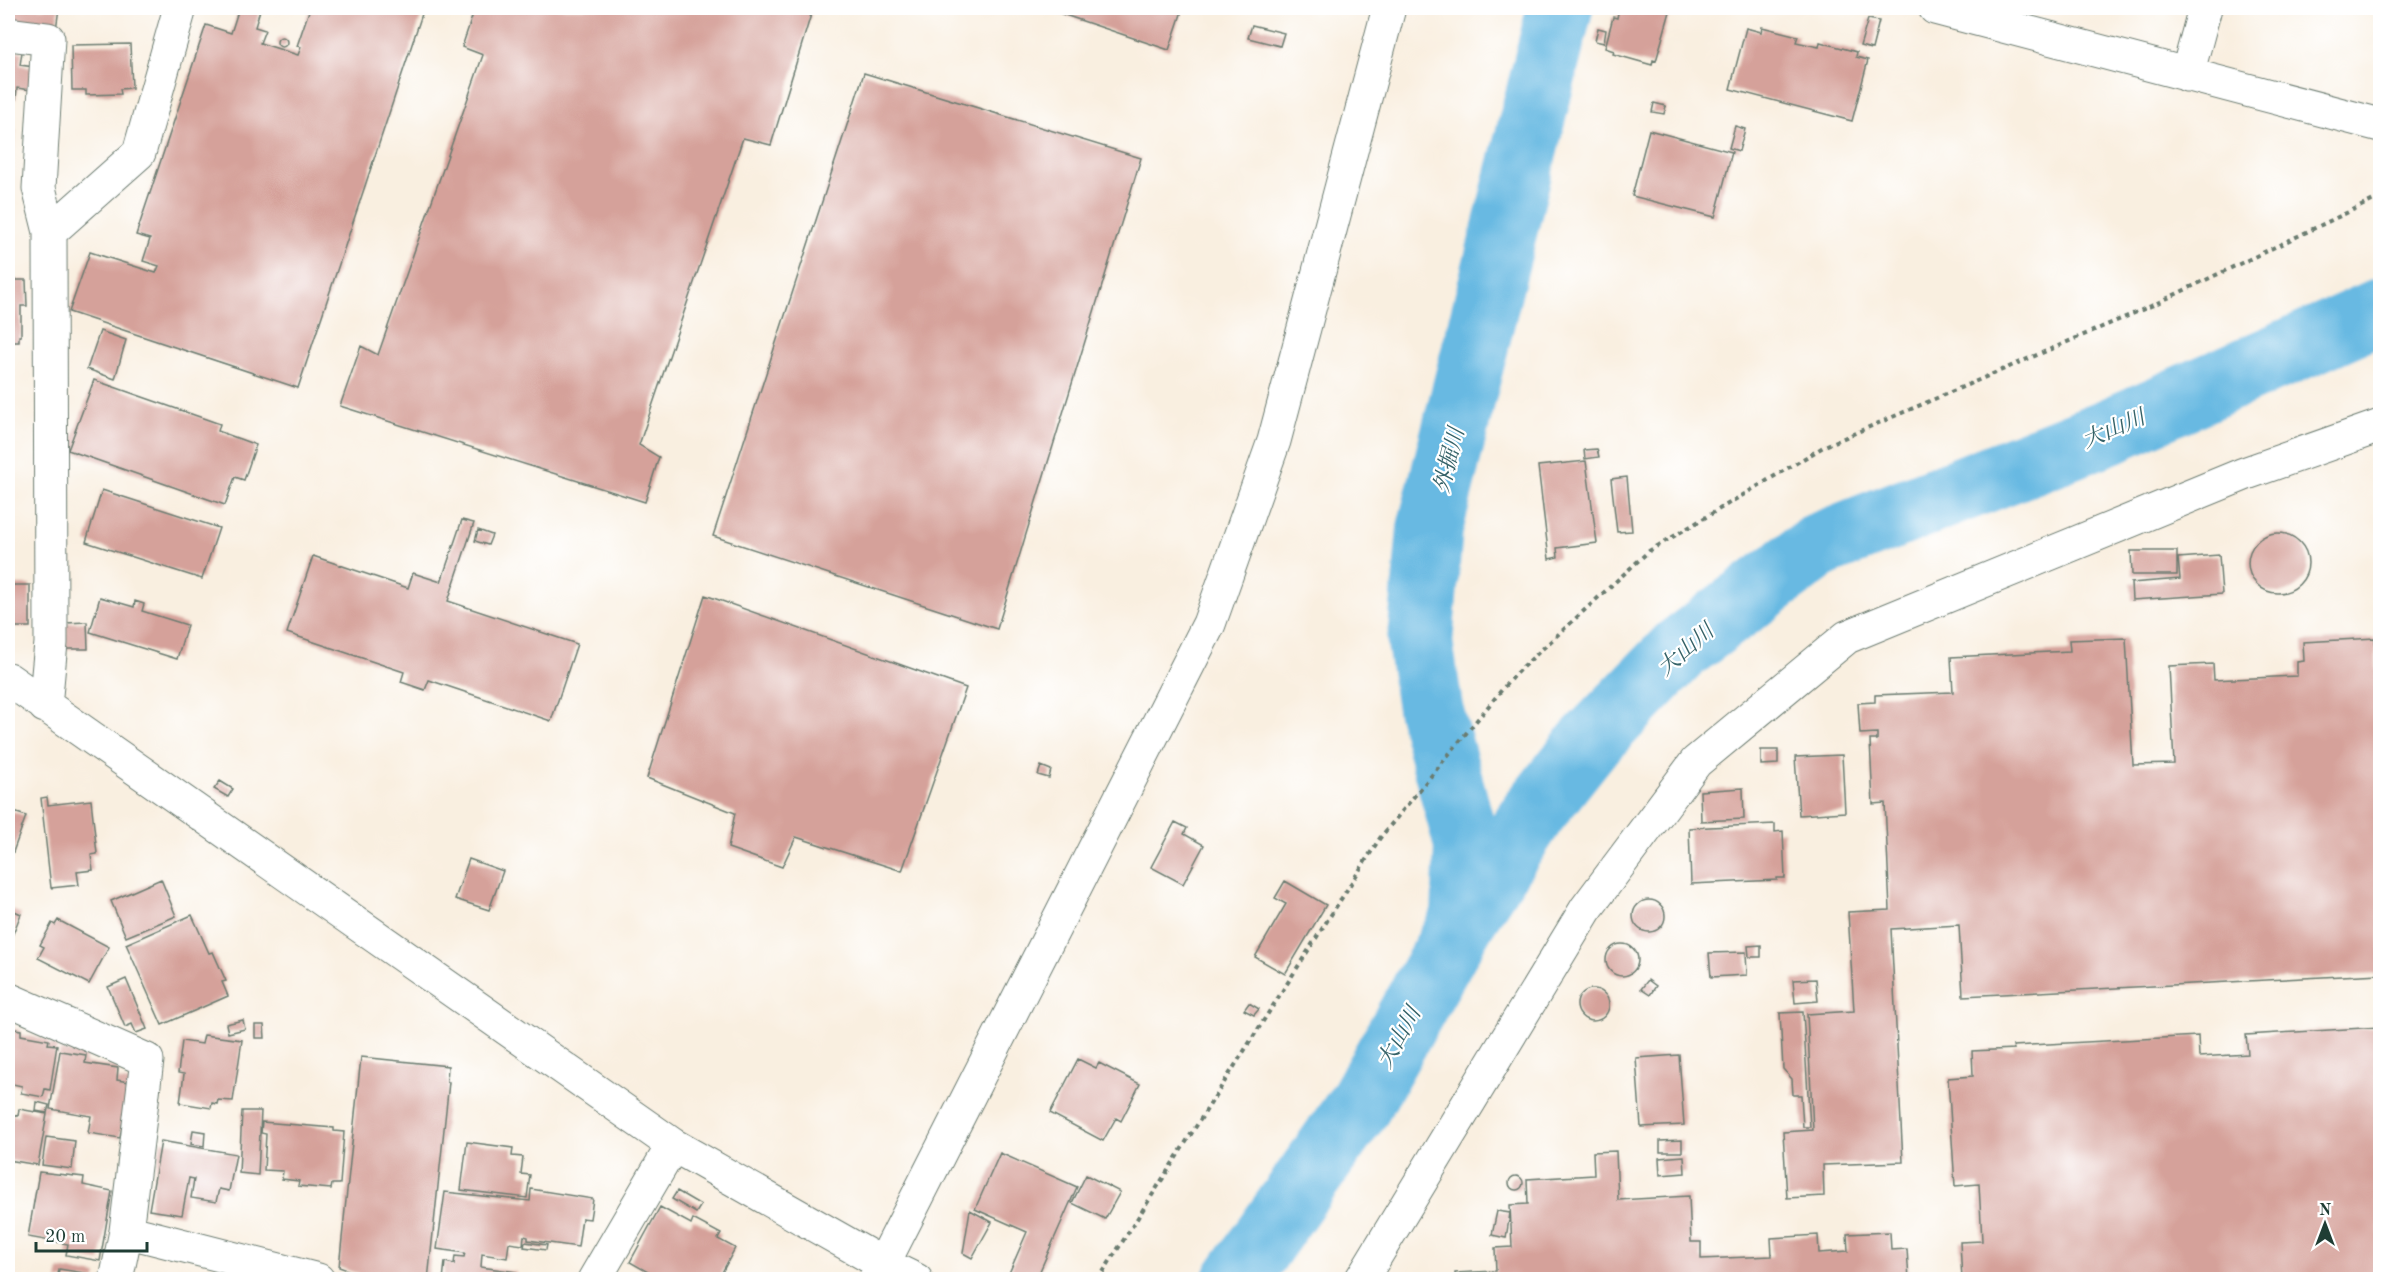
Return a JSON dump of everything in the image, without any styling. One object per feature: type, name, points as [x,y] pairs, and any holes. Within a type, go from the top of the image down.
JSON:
[{"type":"street","points":[[50,232],[140,153],[180,8]]},
{"type":"street","points":[[879,1272],[1209,624],[1274,441],[1389,8]]},
{"type":"street","points":[[1935,8],[2380,125]]},
{"type":"street","points":[[2187,75],[2205,8]]},
{"type":"street","points":[[8,34],[48,39],[39,188],[50,232],[51,643],[45,706]]},
{"type":"street","points":[[1361,1280],[1586,909],[1696,762],[1847,637],[2244,474],[2380,426]]},
{"type":"street","points":[[8,679],[673,1145],[879,1272],[916,1280]]},
{"type":"street","points":[[8,999],[147,1060],[126,1231],[116,1280]]},
{"type":"street","points":[[594,1280],[673,1145]]},
{"type":"street","points":[[126,1231],[318,1280]]},
{"type":"path","points":[[1098,1280],[1380,838],[1514,675],[1649,550],[1825,446],[2151,306],[2380,198]]},
{"type":"building","points":[[8,8],[59,8],[56,30],[8,24]]},
{"type":"building","points":[[226,8],[234,8],[233,12],[225,11]]},
{"type":"building","points":[[239,8],[260,10],[255,27],[265,30],[260,43],[298,55],[301,47],[297,46],[310,8],[424,8],[298,388],[69,312],[90,252],[156,273],[159,266],[143,261],[150,239],[136,235],[206,25],[231,33]]},
{"type":"building","points":[[475,8],[813,8],[771,145],[743,138],[639,445],[659,457],[645,502],[340,406],[361,346],[378,355],[483,55],[462,47]]},
{"type":"building","points":[[1044,8],[1183,8],[1169,50]]},
{"type":"building","points":[[1619,8],[1671,8],[1656,61],[1653,60],[1652,65],[1613,54],[1614,51],[1605,48],[1613,17],[1617,18]]},
{"type":"building","points":[[1868,19],[1879,21],[1872,49],[1860,46]]},
{"type":"building","points":[[1252,25],[1284,33],[1280,46],[1248,38]]},
{"type":"building","points":[[1762,27],[1798,36],[1796,42],[1819,47],[1820,42],[1857,52],[1856,57],[1868,60],[1852,121],[1730,89],[1746,28],[1761,32]]},
{"type":"building","points":[[1598,28],[1606,30],[1604,43],[1595,41]]},
{"type":"building","points":[[282,37],[286,38],[286,46],[282,47],[278,46],[277,42],[278,38]]},
{"type":"building","points":[[130,44],[132,88],[120,89],[121,94],[86,95],[86,90],[72,90],[71,45]]},
{"type":"building","points":[[8,50],[22,52],[20,65],[34,67],[31,90],[17,88],[16,99],[8,98]]},
{"type":"building","points":[[864,73],[1141,158],[997,629],[713,536]]},
{"type":"building","points":[[1654,103],[1666,106],[1664,114],[1652,112]]},
{"type":"building","points":[[1735,126],[1745,129],[1739,151],[1729,148]]},
{"type":"building","points":[[8,128],[16,129],[9,183],[8,183]]},
{"type":"building","points":[[1649,130],[1732,152],[1715,217],[1632,196]]},
{"type":"building","points":[[8,280],[26,280],[27,306],[21,306],[19,342],[8,342]]},
{"type":"building","points":[[100,331],[126,340],[115,379],[87,369]]},
{"type":"building","points":[[94,380],[220,424],[218,431],[256,445],[244,480],[235,477],[225,505],[68,450]]},
{"type":"building","points":[[1597,449],[1599,457],[1585,459],[1584,450]]},
{"type":"building","points":[[1586,461],[1597,543],[1557,548],[1558,557],[1549,559],[1538,466]]},
{"type":"building","points":[[1627,477],[1632,531],[1617,532],[1611,479]]},
{"type":"building","points":[[102,490],[219,528],[202,579],[86,542]]},
{"type":"building","points":[[462,520],[474,523],[448,601],[577,644],[551,721],[429,680],[425,690],[401,682],[404,672],[287,633],[313,556],[408,588],[413,573],[441,582]]},
{"type":"building","points":[[478,530],[492,535],[488,545],[475,541]]},
{"type":"building","points":[[2272,533],[2284,533],[2300,541],[2306,551],[2308,563],[2306,575],[2300,585],[2284,593],[2272,593],[2256,585],[2248,569],[2248,557],[2256,541]]},
{"type":"building","points":[[2131,551],[2177,551],[2177,575],[2132,575]]},
{"type":"building","points":[[2219,555],[2222,594],[2132,600],[2131,583],[2180,579],[2178,558]]},
{"type":"building","points":[[8,585],[30,585],[30,627],[8,627]]},
{"type":"building","points":[[705,595],[966,688],[902,871],[796,837],[782,867],[728,848],[735,813],[647,778]]},
{"type":"building","points":[[100,597],[134,607],[135,601],[144,604],[142,611],[187,625],[177,659],[90,632]]},
{"type":"building","points":[[87,622],[88,649],[66,649],[66,623]]},
{"type":"building","points":[[2126,638],[2133,765],[2174,764],[2169,666],[2213,664],[2214,680],[2297,676],[2297,662],[2304,661],[2303,642],[2375,638],[2377,670],[2380,670],[2380,974],[1963,996],[1959,925],[1891,929],[1903,1162],[1823,1165],[1824,1196],[1787,1198],[1783,1132],[1813,1130],[1807,1014],[1854,1011],[1848,912],[1890,910],[1885,803],[1873,804],[1870,740],[1877,740],[1877,733],[1860,734],[1858,703],[1875,702],[1875,695],[1953,692],[1951,657],[2070,651],[2069,640]]},
{"type":"building","points":[[1761,750],[1778,750],[1778,764],[1761,765]]},
{"type":"building","points":[[1842,755],[1845,812],[1799,815],[1795,757]]},
{"type":"building","points":[[1041,766],[1051,770],[1049,778],[1038,775]]},
{"type":"building","points":[[220,781],[233,789],[228,797],[214,789]]},
{"type":"building","points":[[1743,788],[1744,819],[1701,821],[1700,791]]},
{"type":"building","points":[[47,797],[48,805],[91,800],[97,854],[91,855],[93,870],[77,872],[79,885],[51,888],[41,798]]},
{"type":"building","points":[[8,810],[26,816],[8,866]]},
{"type":"building","points":[[1175,822],[1187,828],[1184,834],[1204,845],[1183,884],[1151,867]]},
{"type":"building","points":[[1775,824],[1775,832],[1783,831],[1785,878],[1691,884],[1689,828]]},
{"type":"building","points":[[469,859],[503,871],[489,910],[455,899]]},
{"type":"building","points":[[161,879],[176,916],[126,937],[111,901]]},
{"type":"building","points":[[1285,881],[1326,905],[1285,974],[1255,957],[1286,904],[1275,898]]},
{"type":"building","points":[[1649,900],[1660,905],[1665,916],[1660,927],[1649,932],[1638,927],[1633,916],[1638,905]]},
{"type":"building","points":[[8,908],[21,914],[8,946]]},
{"type":"building","points":[[192,915],[209,953],[213,952],[226,981],[222,982],[228,996],[162,1025],[126,944]]},
{"type":"building","points":[[58,920],[109,947],[89,984],[38,958],[44,947],[40,945],[52,923],[55,925]]},
{"type":"building","points":[[1622,944],[1633,949],[1638,960],[1633,971],[1622,976],[1611,971],[1606,960],[1611,949]]},
{"type":"building","points":[[1761,945],[1761,957],[1749,957],[1748,946]]},
{"type":"building","points":[[1746,952],[1747,975],[1711,977],[1709,953]]},
{"type":"building","points":[[126,979],[147,1029],[136,1033],[132,1024],[125,1027],[108,987]]},
{"type":"building","points":[[1816,979],[1818,1001],[1795,1003],[1793,980]]},
{"type":"building","points":[[1648,980],[1656,986],[1650,995],[1641,989]]},
{"type":"building","points":[[1593,989],[1604,994],[1609,1005],[1604,1016],[1593,1021],[1582,1016],[1577,1005],[1582,994]]},
{"type":"building","points":[[1249,1003],[1259,1009],[1254,1015],[1244,1010]]},
{"type":"building","points":[[1803,1012],[1810,1127],[1803,1127],[1801,1095],[1793,1095],[1792,1079],[1783,1069],[1780,1013]]},
{"type":"building","points":[[243,1020],[245,1029],[228,1033],[226,1024]]},
{"type":"building","points":[[255,1025],[264,1025],[265,1038],[255,1038]]},
{"type":"building","points":[[2380,1027],[2380,1280],[1962,1280],[1960,1242],[1982,1241],[1979,1184],[1955,1186],[1948,1078],[1973,1076],[1972,1051],[2014,1049],[2013,1046],[2198,1036],[2199,1057],[2248,1054],[2246,1035]]},
{"type":"building","points":[[8,1028],[21,1030],[21,1035],[49,1040],[48,1044],[57,1045],[50,1090],[45,1089],[43,1097],[21,1093],[22,1086],[8,1083]]},
{"type":"building","points":[[204,1035],[242,1040],[233,1101],[218,1100],[217,1104],[212,1103],[211,1108],[180,1103],[184,1074],[178,1073],[182,1041],[202,1044]]},
{"type":"building","points":[[60,1051],[86,1055],[85,1063],[118,1068],[117,1080],[130,1082],[120,1138],[88,1133],[91,1116],[50,1109]]},
{"type":"building","points":[[1679,1055],[1684,1125],[1641,1127],[1636,1058]]},
{"type":"building","points":[[361,1057],[448,1066],[447,1082],[449,1082],[428,1280],[375,1280],[339,1267]]},
{"type":"building","points":[[1078,1059],[1096,1068],[1099,1063],[1140,1084],[1121,1121],[1116,1118],[1103,1141],[1050,1113]]},
{"type":"building","points":[[37,1102],[49,1105],[47,1113],[36,1111]]},
{"type":"building","points":[[19,1109],[47,1114],[38,1165],[8,1160],[8,1114],[18,1116]]},
{"type":"building","points":[[242,1111],[261,1111],[258,1175],[239,1173]]},
{"type":"building","points":[[262,1122],[334,1128],[334,1131],[344,1132],[340,1184],[332,1184],[331,1189],[298,1186],[299,1181],[282,1179],[283,1171],[264,1170],[266,1134],[261,1133]]},
{"type":"building","points":[[193,1130],[205,1132],[204,1146],[191,1144]]},
{"type":"building","points":[[46,1137],[75,1141],[72,1169],[42,1165]]},
{"type":"building","points":[[1682,1140],[1682,1152],[1660,1152],[1660,1141]]},
{"type":"building","points":[[161,1141],[236,1154],[229,1191],[219,1189],[216,1202],[191,1198],[194,1179],[189,1178],[182,1215],[149,1210]]},
{"type":"building","points":[[467,1142],[513,1148],[512,1156],[523,1157],[521,1174],[530,1175],[527,1198],[461,1190]]},
{"type":"building","points":[[1616,1151],[1618,1200],[1689,1196],[1691,1242],[1701,1242],[1701,1259],[1772,1256],[1771,1238],[1818,1235],[1819,1253],[1848,1251],[1847,1234],[1890,1232],[1891,1250],[1907,1249],[1909,1280],[1455,1280],[1455,1273],[1496,1271],[1495,1248],[1512,1247],[1510,1205],[1528,1204],[1527,1179],[1594,1175],[1593,1152]]},
{"type":"building","points":[[1000,1153],[1077,1187],[1036,1280],[1006,1280],[1027,1232],[975,1209]]},
{"type":"building","points":[[1684,1156],[1685,1173],[1660,1175],[1659,1158]]},
{"type":"building","points":[[39,1172],[84,1177],[83,1185],[112,1191],[100,1261],[66,1255],[68,1244],[28,1237]]},
{"type":"building","points":[[1086,1175],[1120,1192],[1105,1219],[1072,1203]]},
{"type":"building","points":[[1513,1176],[1519,1176],[1523,1183],[1519,1190],[1513,1190],[1509,1186],[1509,1180]]},
{"type":"building","points":[[531,1189],[593,1199],[590,1219],[582,1218],[578,1247],[528,1240],[528,1237],[524,1236],[523,1245],[509,1243],[507,1258],[482,1254],[481,1267],[516,1272],[515,1280],[443,1280],[445,1262],[454,1264],[455,1256],[464,1257],[465,1253],[437,1249],[445,1192],[530,1201]]},
{"type":"building","points":[[677,1191],[701,1205],[696,1213],[672,1199]]},
{"type":"building","points":[[660,1207],[691,1224],[693,1219],[721,1234],[718,1239],[735,1248],[718,1280],[662,1280],[630,1262]]},
{"type":"building","points":[[970,1210],[992,1222],[972,1258],[963,1253]]},
{"type":"building","points":[[1497,1211],[1510,1213],[1506,1238],[1492,1235]]},
{"type":"building","points":[[525,1242],[547,1245],[546,1250],[524,1247]]},
{"type":"building","points":[[59,1269],[97,1275],[96,1280],[57,1280]]},
{"type":"building","points":[[337,1274],[353,1279],[353,1280],[336,1280]]},
{"type":"waterway","name":"外掘川","points":[[1464,918],[1467,845],[1430,708],[1420,642],[1430,529],[1560,8]]},
{"type":"waterway","name":"大山川","points":[[1236,1280],[1360,1104],[1464,918],[1534,812],[1587,745],[1680,649],[1820,545],[2112,430],[2380,311]]}]
